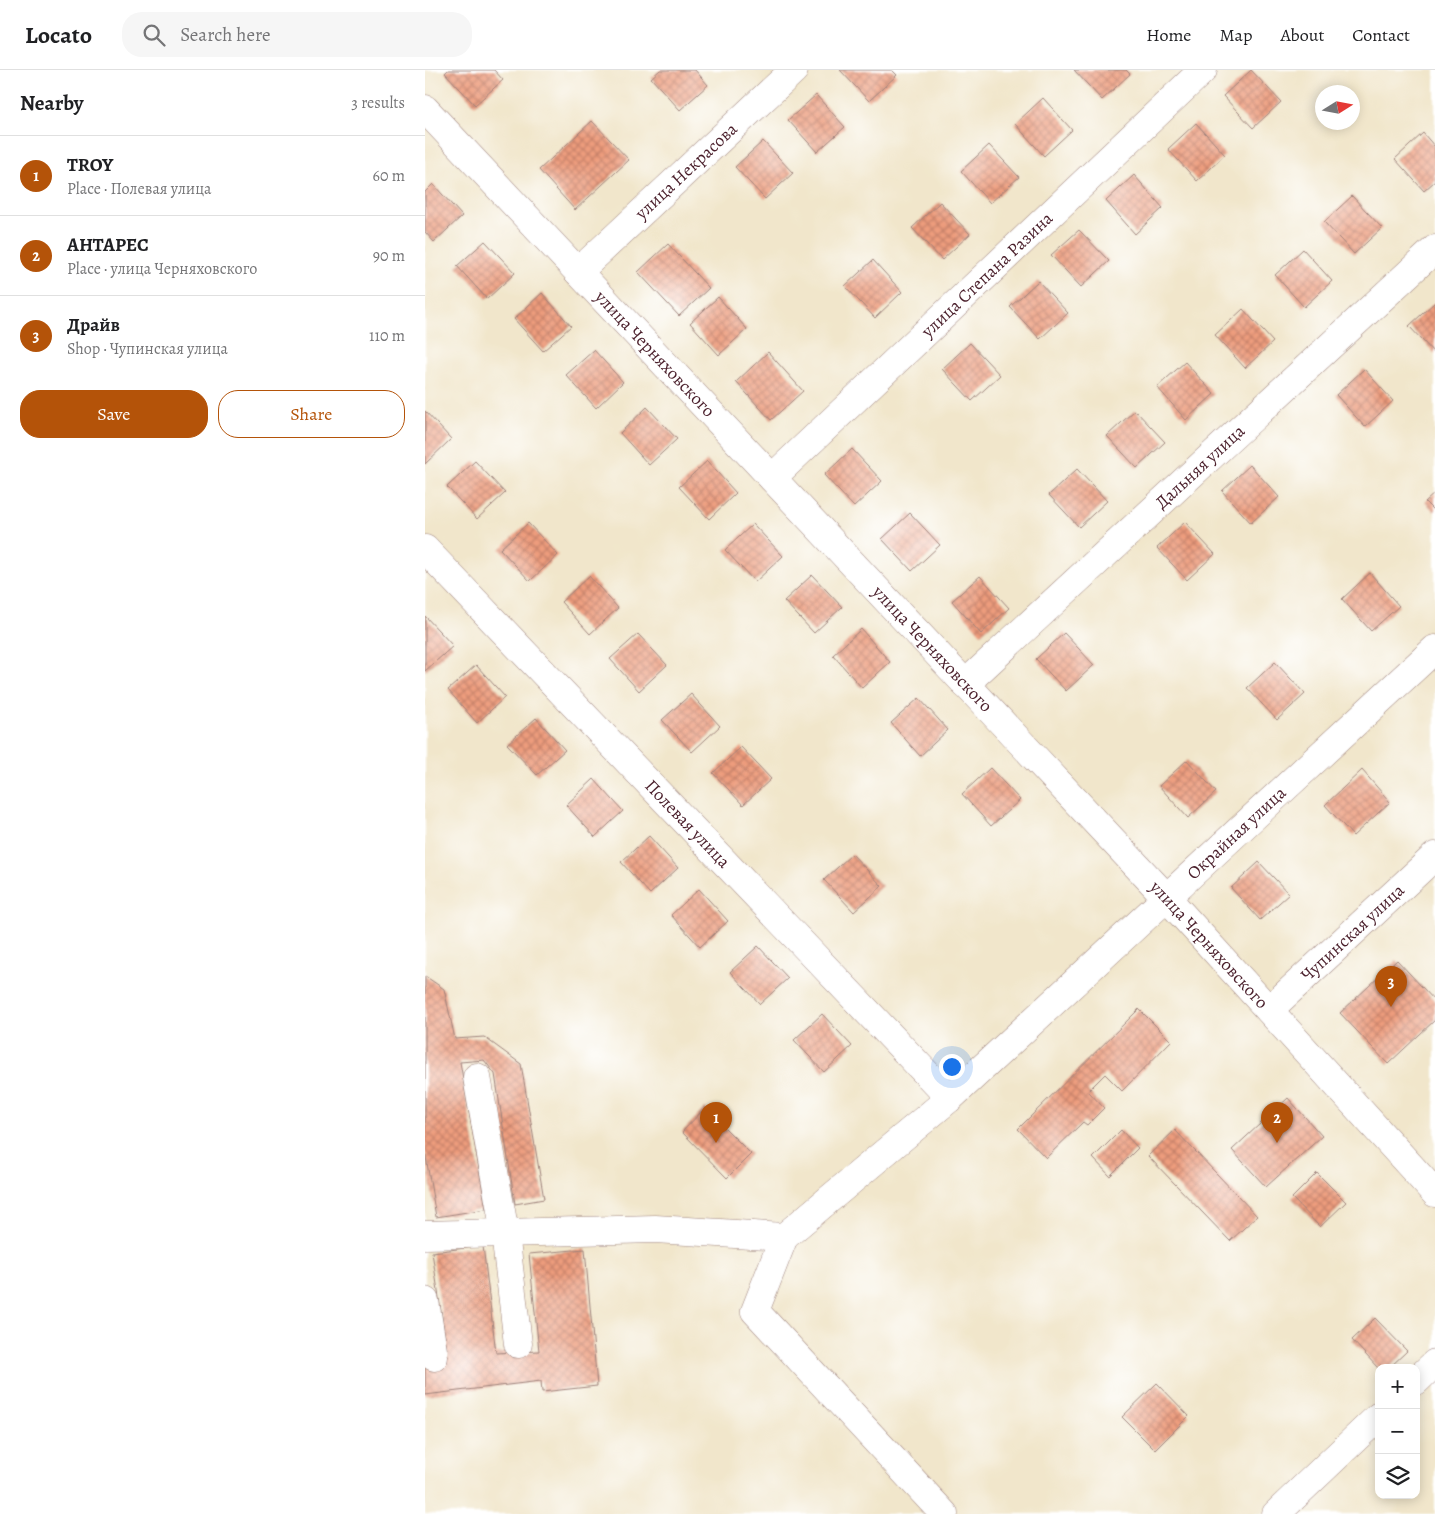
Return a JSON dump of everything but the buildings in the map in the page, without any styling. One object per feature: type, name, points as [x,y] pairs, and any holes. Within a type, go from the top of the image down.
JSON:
[{"type":"street","name":"улица Некрасова","points":[[578,272],[793,70]]},
{"type":"street","name":"улица Степана Разина","points":[[771,478],[1203,70]]},
{"type":"street","name":"улица Черняховского","points":[[425,109],[1167,898],[1435,1193]]},
{"type":"street","name":"Дальняя улица","points":[[965,684],[1435,249]]},
{"type":"street","name":"Полевая улица","points":[[425,549],[949,1098]]},
{"type":"street","name":"Окрайная улица","points":[[784,1237],[949,1098],[1435,649]]},
{"type":"street","name":"Чупинская улица","points":[[1269,1010],[1435,856]]},
{"type":"street","points":[[477,1077],[505,1233],[518,1344]]},
{"type":"street","points":[[425,1235],[655,1229],[784,1237],[755,1311],[943,1514]]},
{"type":"street","points":[[425,1301],[435,1357]]},
{"type":"street","points":[[1420,1377],[1435,1363]]},
{"type":"street","points":[[1276,1514],[1375,1420]]},
{"type":"place","name":"Драйв","points":[[1391,1007]]},
{"type":"place","name":"TROY","points":[[716,1143]]},
{"type":"place","name":"АНТАРЕС","points":[[1277,1143]]}]
